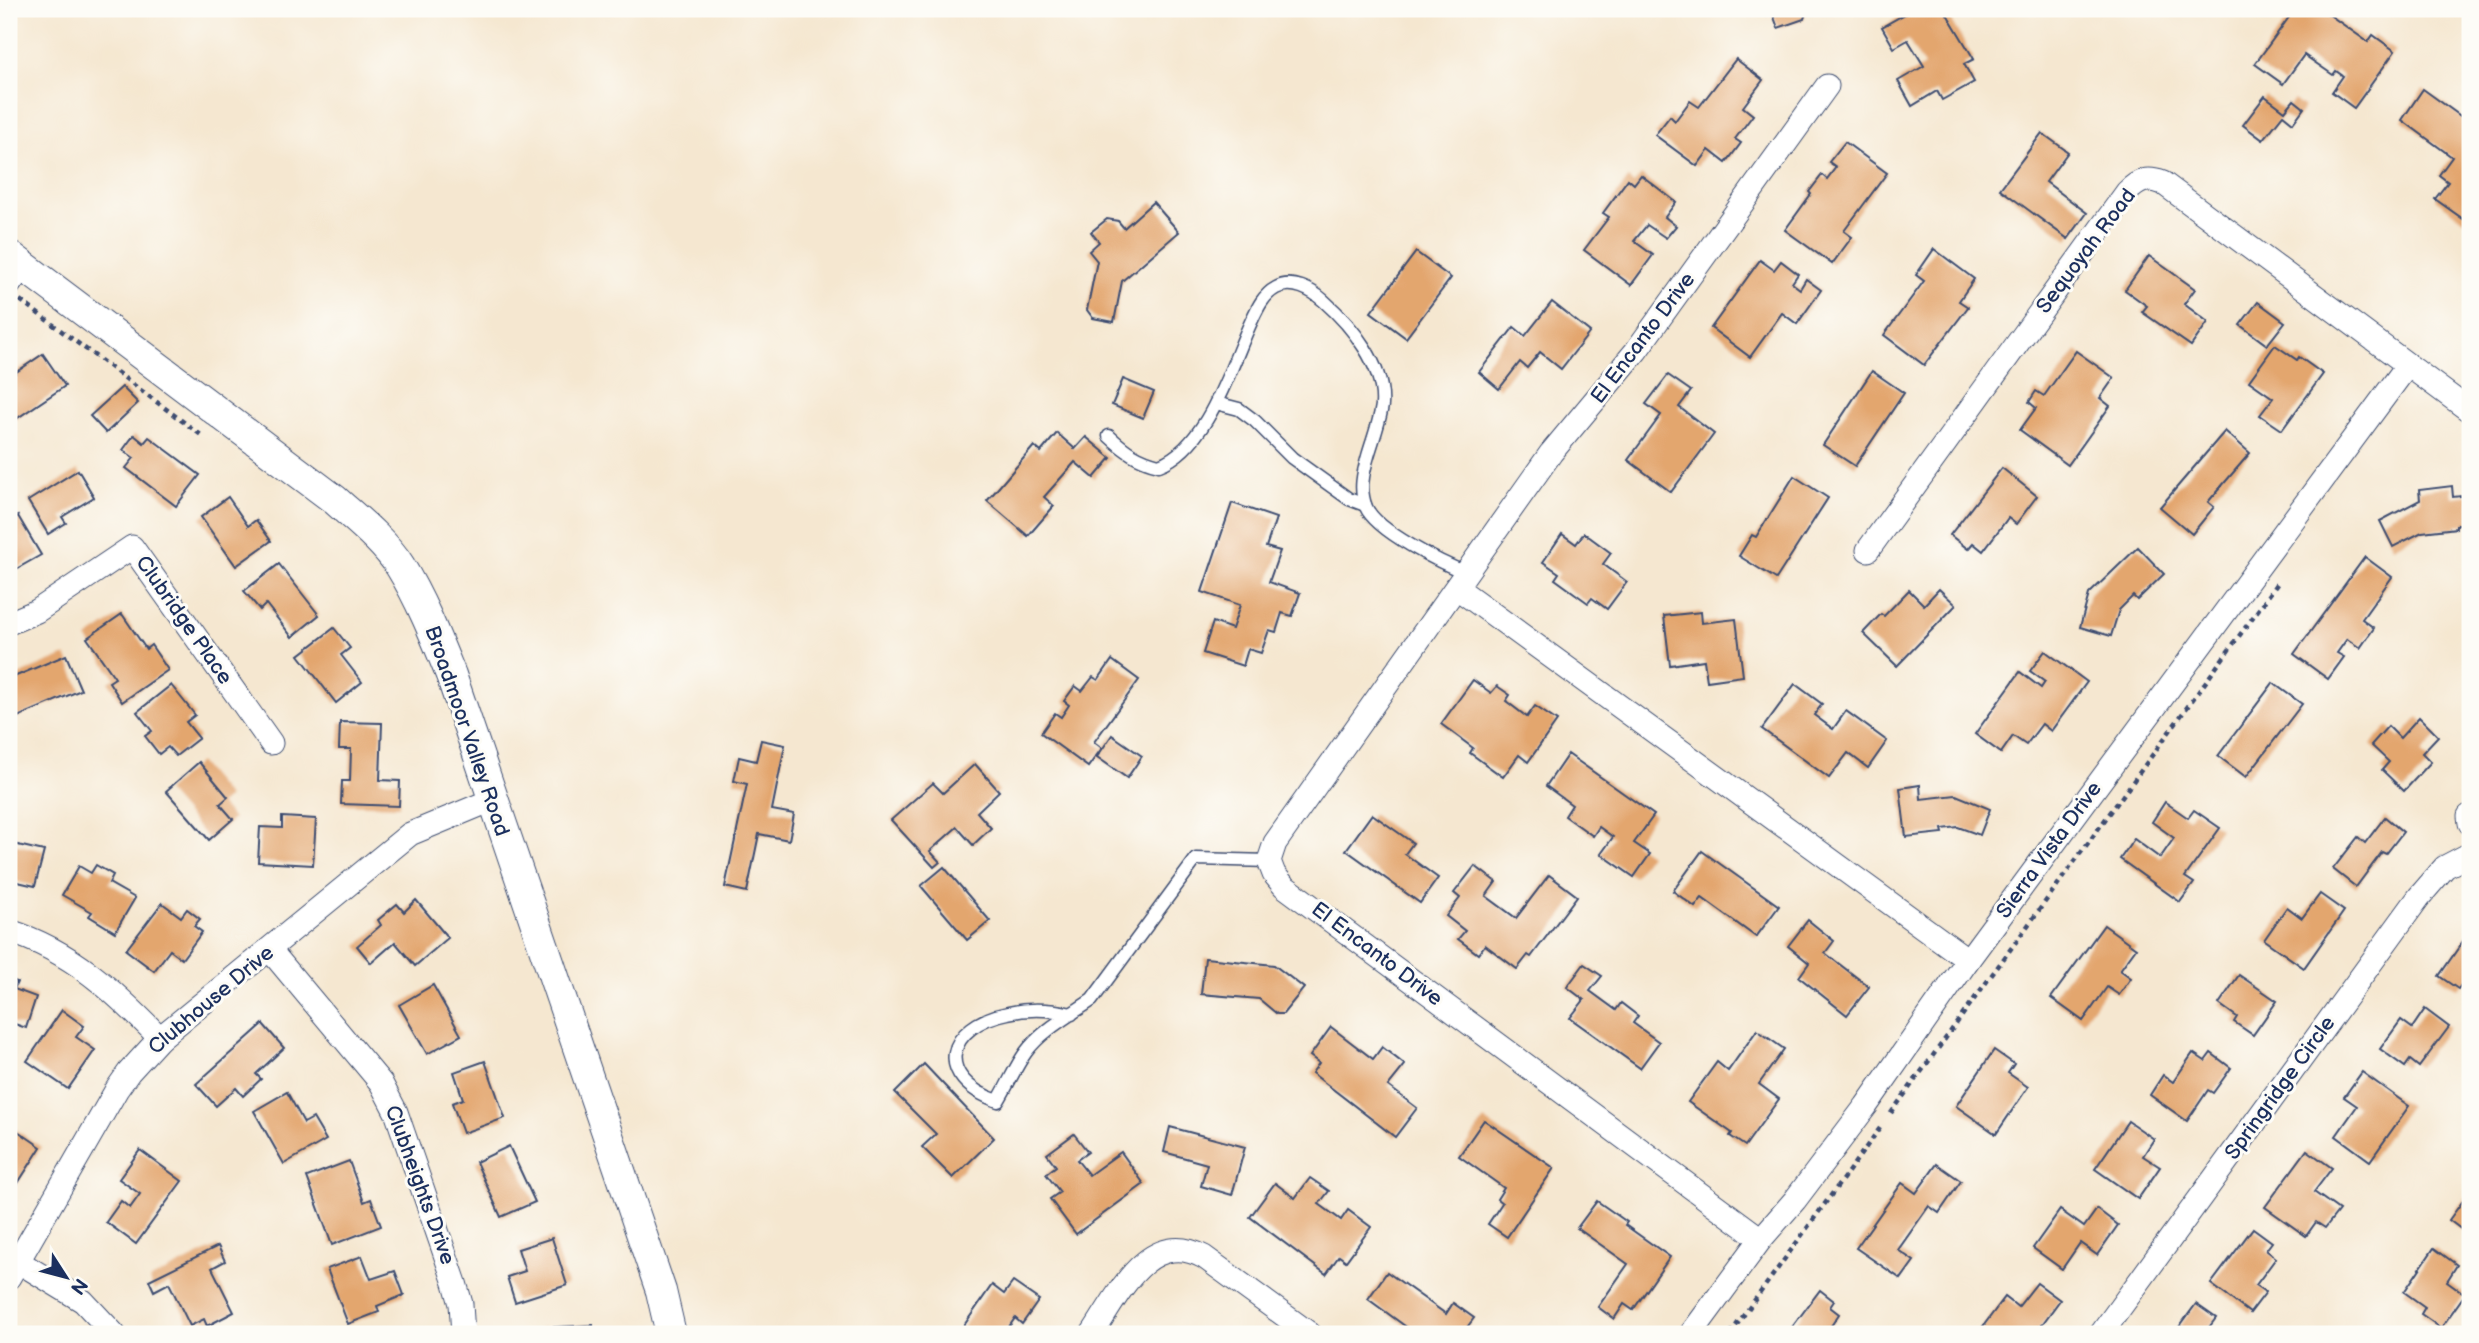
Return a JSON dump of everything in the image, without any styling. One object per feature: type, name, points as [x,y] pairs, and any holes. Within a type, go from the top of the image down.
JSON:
[{"type":"street","name":"El Encanto Drive","points":[[1761,1239],[1284,886],[1274,874],[1269,861],[1275,843],[1551,453],[1636,351],[1827,86]]},
{"type":"street","name":"Sequoyah Road","points":[[1868,550],[2127,192],[2138,181],[2151,178],[2163,183],[2470,411]]},
{"type":"street","name":"Broadmoor Valley Road","points":[[15,276],[335,500],[368,529],[399,564],[429,621],[451,675],[661,1291],[671,1334]]},
{"type":"street","name":"Sierra Vista Drive","points":[[1691,1334],[1761,1239],[1795,1200],[1866,1106],[1968,960],[2407,366]]},
{"type":"street","name":"Clubridge Place","points":[[9,623],[37,611],[132,547],[271,743]]},
{"type":"street","points":[[1462,580],[1968,960]]},
{"type":"street","name":"Clubhouse Drive","points":[[12,1265],[128,1072],[160,1038],[410,834],[492,800]]},
{"type":"street","name":"Springridge Circle","points":[[2101,1334],[2419,897],[2445,867],[2470,854]]},
{"type":"street","points":[[9,931],[75,961],[122,999],[160,1038]]},
{"type":"street","name":"Clubheights Drive","points":[[271,950],[363,1059],[381,1083],[396,1112],[455,1283],[461,1304],[463,1334]]},
{"type":"street","points":[[1091,1334],[1142,1264],[1153,1255],[1169,1249],[1182,1249],[1204,1257],[1310,1334]]},
{"type":"street","points":[[12,1265],[83,1301],[114,1334]]},
{"type":"lane","points":[[1109,436],[1125,451],[1159,466],[1179,453],[1191,441],[1225,387],[1254,316],[1268,294],[1284,285],[1315,293],[1355,335],[1373,363],[1382,390],[1382,407],[1363,472],[1362,495],[1368,511],[1392,533],[1444,565],[1462,580]]},
{"type":"lane","points":[[1216,403],[1238,409],[1255,421],[1292,458],[1349,499],[1365,505]]},
{"type":"lane","points":[[1072,1014],[1050,1009],[1006,1013],[978,1025],[959,1041],[953,1051],[954,1065],[963,1080],[985,1097],[998,1101],[1025,1053],[1042,1034],[1072,1014],[1091,1000],[1196,859],[1269,861]]},
{"type":"path","points":[[15,276],[54,327],[208,439]]},
{"type":"path","points":[[1730,1334],[2281,578]]},
{"type":"building","points":[[1771,9],[1807,9],[1804,19],[1778,28]]},
{"type":"building","points":[[1914,9],[1944,9],[1974,59],[1964,64],[1974,82],[1942,100],[1937,91],[1912,106],[1898,81],[1924,66],[1908,40],[1894,48],[1882,27]]},
{"type":"building","points":[[2295,9],[2321,9],[2368,42],[2373,35],[2395,51],[2354,108],[2332,92],[2343,76],[2336,71],[2333,75],[2304,55],[2283,84],[2255,64]]},
{"type":"building","points":[[1736,59],[1763,80],[1743,107],[1753,115],[1735,139],[1741,143],[1726,163],[1709,150],[1697,166],[1655,135],[1670,116],[1675,121],[1690,101],[1699,107]]},
{"type":"building","points":[[2423,89],[2470,123],[2470,215],[2466,221],[2435,199],[2448,182],[2439,175],[2452,157],[2402,120]]},
{"type":"building","points":[[2265,96],[2285,111],[2294,100],[2304,108],[2293,123],[2283,115],[2263,140],[2243,125]]},
{"type":"building","points":[[2042,133],[2068,152],[2046,182],[2087,213],[2068,239],[2000,189]]},
{"type":"building","points":[[1845,142],[1887,173],[1844,231],[1852,237],[1832,264],[1785,230],[1822,175],[1827,179],[1836,167],[1829,162]]},
{"type":"building","points":[[1641,175],[1676,202],[1665,217],[1676,226],[1666,238],[1647,225],[1634,241],[1653,255],[1631,285],[1584,250],[1609,217],[1603,213],[1628,179],[1634,184]]},
{"type":"building","points":[[1153,202],[1179,232],[1122,281],[1114,322],[1093,318],[1087,310],[1097,261],[1089,251],[1099,242],[1091,232],[1107,219],[1118,221],[1124,228]]},
{"type":"building","points":[[1934,249],[1974,279],[1959,301],[1968,307],[1924,365],[1884,335],[1924,281],[1916,275]]},
{"type":"building","points":[[1416,252],[1451,278],[1406,338],[1371,312]]},
{"type":"building","points":[[2149,256],[2195,289],[2184,304],[2208,322],[2191,346],[2142,312],[2147,306],[2125,290]]},
{"type":"building","points":[[1760,260],[1774,270],[1781,261],[1798,274],[1792,283],[1800,289],[1806,279],[1821,290],[1797,324],[1782,313],[1750,357],[1711,328]]},
{"type":"building","points":[[1552,302],[1590,332],[1561,369],[1540,352],[1527,368],[1520,362],[1499,389],[1479,372],[1514,327],[1525,336]]},
{"type":"building","points":[[2258,302],[2285,322],[2267,345],[2240,325]]},
{"type":"building","points":[[2275,345],[2297,360],[2299,357],[2323,374],[2282,430],[2260,415],[2273,398],[2249,381]]},
{"type":"building","points":[[2076,351],[2114,378],[2100,398],[2110,406],[2068,465],[2020,430],[2036,408],[2029,402],[2036,391],[2044,396]]},
{"type":"building","points":[[43,354],[65,386],[13,421],[9,415],[9,377]]},
{"type":"building","points":[[1872,371],[1904,393],[1855,466],[1823,445]]},
{"type":"building","points":[[1668,375],[1691,391],[1679,407],[1714,434],[1671,492],[1628,460],[1661,415],[1646,404]]},
{"type":"building","points":[[1123,379],[1154,392],[1143,418],[1112,405]]},
{"type":"building","points":[[122,387],[138,403],[106,433],[90,416]]},
{"type":"building","points":[[2225,431],[2250,453],[2208,502],[2214,507],[2192,534],[2160,507]]},
{"type":"building","points":[[1057,433],[1075,449],[1086,437],[1111,458],[1094,478],[1075,462],[1044,497],[1054,506],[1028,536],[987,501],[1034,446],[1041,452]]},
{"type":"building","points":[[134,435],[144,443],[149,437],[200,475],[176,506],[126,468],[134,458],[123,450]]},
{"type":"building","points":[[2002,468],[2037,496],[2016,524],[2008,518],[1983,551],[1973,543],[1968,549],[1950,535]]},
{"type":"building","points":[[78,470],[94,497],[62,517],[66,523],[48,534],[28,501]]},
{"type":"building","points":[[1794,476],[1828,498],[1776,579],[1739,556],[1752,535],[1756,537]]},
{"type":"building","points":[[2452,486],[2453,497],[2470,495],[2470,524],[2422,532],[2393,547],[2380,521],[2420,500],[2419,490]]},
{"type":"building","points":[[228,497],[248,526],[256,520],[271,541],[236,566],[201,517]]},
{"type":"building","points":[[1232,503],[1276,518],[1266,547],[1280,551],[1269,582],[1300,593],[1292,616],[1282,613],[1276,632],[1269,630],[1261,653],[1248,649],[1243,666],[1203,653],[1213,622],[1232,629],[1240,605],[1202,592]]},
{"type":"building","points":[[18,516],[41,555],[9,573],[9,522]]},
{"type":"building","points":[[1584,533],[1611,553],[1603,564],[1627,582],[1607,609],[1592,598],[1588,603],[1555,579],[1559,573],[1543,562],[1562,534],[1576,544]]},
{"type":"building","points":[[2138,547],[2164,574],[2137,600],[2133,596],[2119,610],[2111,636],[2080,627],[2089,594]]},
{"type":"building","points":[[2365,557],[2392,577],[2362,619],[2374,628],[2360,648],[2347,639],[2337,653],[2344,657],[2328,679],[2294,654]]},
{"type":"building","points":[[279,564],[319,615],[292,637],[266,604],[260,610],[244,591]]},
{"type":"building","points":[[1939,589],[1956,605],[1897,666],[1863,633],[1909,590],[1924,605]]},
{"type":"building","points":[[1701,612],[1702,623],[1736,619],[1743,676],[1707,681],[1704,660],[1670,665],[1664,616]]},
{"type":"building","points":[[122,614],[146,649],[151,645],[168,670],[122,702],[109,682],[115,678],[87,638]]},
{"type":"building","points":[[334,628],[350,648],[341,655],[362,682],[336,703],[299,655]]},
{"type":"building","points":[[2045,651],[2087,682],[2051,731],[2042,724],[2026,745],[2013,736],[2001,753],[1975,734],[2020,672],[2041,688],[2045,682],[2030,671]]},
{"type":"building","points":[[66,655],[81,690],[13,719],[9,708],[9,679]]},
{"type":"building","points":[[1112,660],[1139,680],[1094,742],[1102,748],[1088,767],[1041,733],[1055,713],[1061,717],[1069,705],[1064,701],[1075,686],[1082,691],[1093,677],[1098,680]]},
{"type":"building","points":[[1473,680],[1491,693],[1497,686],[1510,695],[1506,701],[1527,717],[1535,706],[1557,721],[1528,762],[1519,755],[1503,777],[1470,753],[1473,748],[1441,724]]},
{"type":"building","points":[[2273,683],[2302,704],[2246,777],[2218,756]]},
{"type":"building","points":[[1795,684],[1822,704],[1814,715],[1833,729],[1846,711],[1887,741],[1868,768],[1848,753],[1829,778],[1762,729]]},
{"type":"building","points":[[171,685],[195,715],[186,722],[199,738],[176,756],[168,747],[159,754],[145,736],[152,731],[137,712]]},
{"type":"building","points":[[2419,717],[2438,736],[2422,753],[2431,762],[2404,791],[2382,770],[2389,762],[2371,745],[2388,726],[2400,738]]},
{"type":"building","points":[[340,722],[382,723],[380,780],[400,781],[399,806],[341,804],[342,781],[350,781],[351,749],[339,749]]},
{"type":"building","points":[[1112,735],[1142,756],[1127,778],[1097,757]]},
{"type":"building","points":[[761,740],[785,745],[772,810],[794,814],[789,840],[759,834],[747,892],[725,887],[747,784],[734,781],[739,757],[756,761]]},
{"type":"building","points":[[1568,754],[1654,815],[1634,843],[1650,854],[1634,877],[1601,854],[1613,837],[1599,827],[1593,836],[1565,816],[1572,805],[1546,786]]},
{"type":"building","points":[[199,762],[228,797],[220,804],[233,819],[209,840],[166,791]]},
{"type":"building","points":[[975,764],[999,791],[977,812],[991,828],[973,845],[957,827],[930,851],[940,862],[934,867],[891,820],[933,783],[943,793]]},
{"type":"building","points":[[1920,785],[1921,799],[1956,795],[1990,809],[1980,835],[1958,827],[1942,829],[1943,833],[1906,837],[1900,788]]},
{"type":"building","points":[[2165,802],[2188,818],[2194,810],[2220,828],[2185,877],[2194,883],[2180,902],[2120,859],[2134,839],[2160,858],[2174,838],[2152,822]]},
{"type":"building","points":[[1372,814],[1413,843],[1405,854],[1438,878],[1420,903],[1346,850]]},
{"type":"building","points":[[282,817],[316,819],[313,865],[258,862],[260,827],[282,828]]},
{"type":"building","points":[[2385,817],[2403,832],[2386,854],[2382,852],[2356,887],[2333,869],[2358,837],[2365,843]]},
{"type":"building","points":[[9,843],[44,851],[35,886],[9,880]]},
{"type":"building","points":[[1702,851],[1779,906],[1756,937],[1702,898],[1695,907],[1673,891]]},
{"type":"building","points":[[96,865],[113,875],[109,883],[135,898],[115,932],[89,916],[92,912],[62,895],[79,866],[91,873]]},
{"type":"building","points":[[1475,866],[1496,882],[1486,896],[1516,918],[1549,875],[1577,896],[1531,957],[1528,955],[1517,969],[1485,945],[1478,954],[1458,939],[1465,931],[1446,916],[1460,898],[1454,893]]},
{"type":"building","points":[[944,867],[990,921],[967,940],[921,886]]},
{"type":"building","points":[[2320,894],[2344,911],[2304,968],[2264,940],[2287,907],[2302,918]]},
{"type":"building","points":[[416,900],[448,938],[415,966],[395,942],[371,963],[357,946],[381,925],[378,920],[397,904],[404,912]]},
{"type":"building","points":[[162,903],[181,917],[187,909],[200,919],[194,926],[202,932],[182,959],[170,950],[154,971],[126,950]]},
{"type":"building","points":[[1808,920],[1834,941],[1825,953],[1869,987],[1847,1015],[1799,977],[1809,963],[1788,946]]},
{"type":"building","points":[[2104,925],[2136,948],[2120,970],[2131,978],[2119,995],[2107,987],[2083,1021],[2051,998]]},
{"type":"building","points":[[2470,931],[2470,985],[2464,981],[2458,989],[2439,976]]},
{"type":"building","points":[[1205,958],[1274,965],[1304,988],[1283,1014],[1277,1014],[1259,999],[1201,994]]},
{"type":"building","points":[[1584,964],[1602,976],[1590,991],[1616,1010],[1621,1003],[1638,1016],[1633,1023],[1659,1042],[1640,1068],[1570,1018],[1584,1000],[1567,987]]},
{"type":"building","points":[[2239,975],[2277,1001],[2253,1035],[2234,1022],[2237,1017],[2219,1004]]},
{"type":"building","points":[[9,979],[17,982],[14,989],[36,997],[26,1028],[9,1022]]},
{"type":"building","points":[[433,985],[461,1035],[427,1054],[399,1005]]},
{"type":"building","points":[[2425,1009],[2449,1027],[2419,1067],[2410,1060],[2405,1067],[2380,1049],[2401,1020],[2412,1028]]},
{"type":"building","points":[[62,1010],[84,1026],[76,1037],[95,1050],[68,1089],[27,1061]]},
{"type":"building","points":[[263,1024],[284,1048],[256,1074],[261,1079],[243,1096],[236,1088],[216,1106],[196,1084]]},
{"type":"building","points":[[1331,1027],[1373,1059],[1382,1047],[1405,1065],[1388,1086],[1417,1108],[1395,1137],[1312,1073],[1319,1063],[1310,1056]]},
{"type":"building","points":[[1757,1030],[1784,1049],[1759,1084],[1779,1099],[1745,1146],[1730,1136],[1732,1133],[1688,1102],[1717,1062],[1728,1071]]},
{"type":"building","points":[[1994,1050],[2014,1064],[2008,1073],[2028,1087],[1996,1134],[1956,1106]]},
{"type":"building","points":[[2193,1053],[2205,1061],[2211,1053],[2231,1068],[2213,1093],[2208,1090],[2187,1121],[2150,1095],[2163,1075],[2173,1082]]},
{"type":"building","points":[[485,1061],[505,1118],[463,1133],[452,1103],[463,1099],[454,1072]]},
{"type":"building","points":[[924,1064],[994,1138],[953,1178],[922,1147],[936,1134],[895,1093]]},
{"type":"building","points":[[2362,1072],[2409,1106],[2370,1161],[2336,1136],[2357,1106],[2344,1097]]},
{"type":"building","points":[[287,1092],[304,1123],[313,1118],[326,1140],[284,1164],[254,1111]]},
{"type":"building","points":[[1484,1120],[1554,1168],[1507,1237],[1488,1224],[1502,1203],[1497,1199],[1504,1188],[1459,1156]]},
{"type":"building","points":[[2128,1121],[2154,1139],[2143,1156],[2160,1167],[2138,1199],[2095,1169]]},
{"type":"building","points":[[9,1125],[41,1147],[18,1183],[9,1177]]},
{"type":"building","points":[[1170,1127],[1245,1147],[1232,1195],[1201,1186],[1207,1164],[1164,1152]]},
{"type":"building","points":[[1074,1134],[1088,1152],[1077,1160],[1089,1175],[1121,1152],[1144,1184],[1076,1234],[1050,1199],[1060,1192],[1046,1174],[1056,1166],[1047,1154]]},
{"type":"building","points":[[509,1146],[535,1202],[501,1217],[476,1162]]},
{"type":"building","points":[[140,1150],[182,1181],[136,1244],[106,1222],[121,1201],[130,1208],[140,1194],[119,1179]]},
{"type":"building","points":[[2307,1150],[2332,1168],[2314,1192],[2339,1210],[2325,1228],[2316,1222],[2306,1236],[2265,1207]]},
{"type":"building","points":[[349,1161],[364,1202],[371,1199],[381,1226],[332,1245],[307,1177]]},
{"type":"building","points":[[1937,1164],[1961,1181],[1939,1213],[1929,1206],[1898,1250],[1914,1261],[1901,1279],[1856,1248],[1902,1183],[1916,1193]]},
{"type":"building","points":[[1310,1178],[1329,1191],[1319,1204],[1341,1220],[1348,1210],[1371,1227],[1346,1261],[1339,1256],[1326,1274],[1250,1217],[1275,1183],[1295,1198]]},
{"type":"building","points":[[2470,1191],[2470,1236],[2449,1220]]},
{"type":"building","points":[[1597,1201],[1670,1257],[1633,1310],[1624,1304],[1614,1319],[1598,1307],[1628,1264],[1577,1228]]},
{"type":"building","points":[[2097,1209],[2118,1225],[2097,1255],[2080,1243],[2062,1269],[2033,1248],[2060,1210],[2084,1227]]},
{"type":"building","points":[[2253,1228],[2272,1242],[2266,1250],[2276,1258],[2256,1285],[2266,1292],[2250,1313],[2211,1284]]},
{"type":"building","points":[[552,1238],[567,1285],[515,1302],[507,1277],[525,1271],[518,1249]]},
{"type":"building","points":[[218,1246],[225,1261],[212,1268],[234,1312],[207,1326],[204,1319],[190,1326],[169,1283],[154,1291],[149,1280]]},
{"type":"building","points":[[2434,1248],[2457,1265],[2447,1281],[2465,1294],[2441,1328],[2421,1314],[2425,1307],[2404,1292]]},
{"type":"building","points":[[362,1256],[371,1279],[395,1271],[404,1295],[377,1306],[379,1312],[348,1324],[327,1269]]},
{"type":"building","points":[[1387,1272],[1446,1314],[1453,1303],[1474,1318],[1462,1334],[1416,1334],[1368,1299]]},
{"type":"building","points":[[1013,1282],[1039,1300],[1022,1324],[1015,1318],[1004,1334],[958,1334],[992,1285],[1004,1294]]},
{"type":"building","points":[[2037,1283],[2060,1300],[2035,1334],[1988,1334],[1981,1329],[2005,1297],[2018,1307]]},
{"type":"building","points":[[1820,1290],[1834,1301],[1830,1307],[1839,1314],[1829,1329],[1836,1334],[1787,1334]]},
{"type":"building","points":[[2196,1304],[2216,1318],[2204,1334],[2174,1334]]},
{"type":"building","points":[[593,1325],[593,1334],[540,1334],[539,1328]]}]
